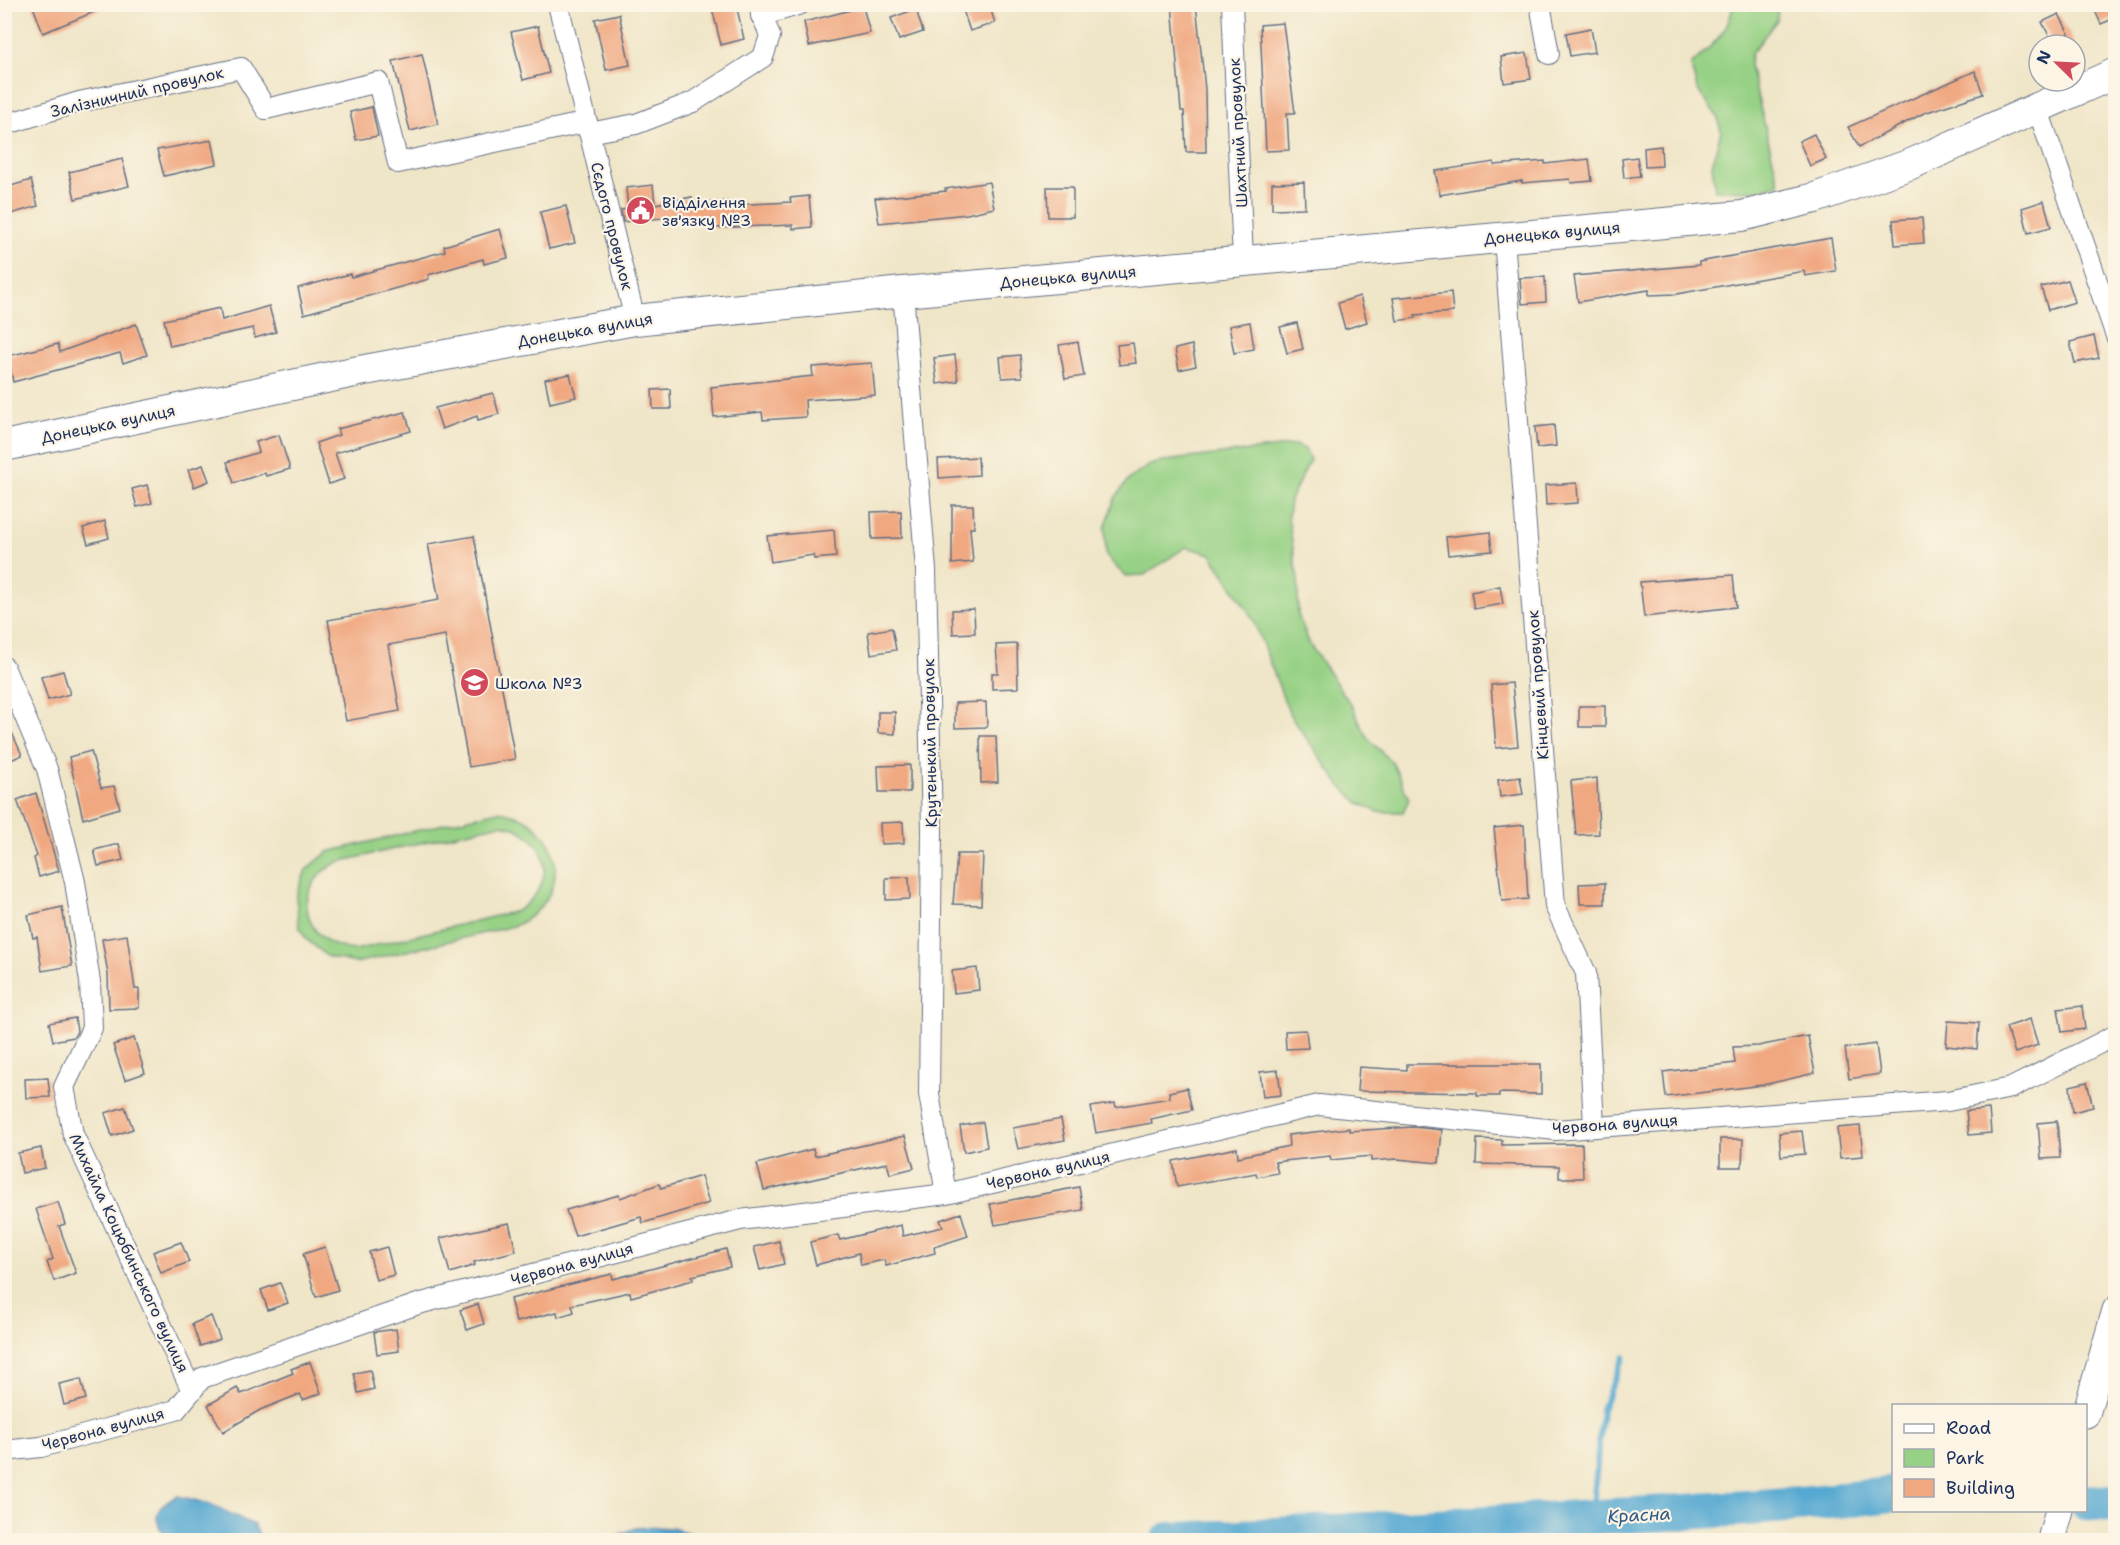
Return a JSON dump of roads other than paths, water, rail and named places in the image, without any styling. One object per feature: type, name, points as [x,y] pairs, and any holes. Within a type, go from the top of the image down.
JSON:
[{"type":"main road","name":"Донецька вулиця","points":[[4,446],[354,372],[635,320],[903,292],[1742,216],[1804,201],[1911,164],[2115,73]]},
{"type":"street","name":"Сєдого провулок","points":[[558,4],[635,320]]},
{"type":"street","points":[[588,127],[636,124],[693,102],[763,57],[770,36],[760,10],[801,4]]},
{"type":"street","name":"Шахтний провулок","points":[[1232,4],[1243,261]]},
{"type":"street","points":[[1540,4],[1549,54]]},
{"type":"street","name":"Залізничний провулок","points":[[4,125],[79,102],[242,68],[266,109],[378,82],[398,163],[588,127]]},
{"type":"street","points":[[2037,107],[2115,336]]},
{"type":"street","name":"Кінцевий провулок","points":[[1504,238],[1555,906],[1586,973],[1594,1126]]},
{"type":"street","name":"Крутенький провулок","points":[[903,292],[926,570],[932,830],[929,1094],[946,1194]]},
{"type":"street","name":"Михайла Коцюбинського вулиця","points":[[4,667],[47,768],[75,882],[90,982],[93,1028],[64,1088],[73,1134],[192,1390]]},
{"type":"street","name":"Червона вулиця","points":[[4,1451],[41,1447],[176,1410],[202,1378],[418,1304],[740,1220],[946,1194],[1319,1105],[1556,1130],[1947,1101],[2012,1088],[2115,1035]]},
{"type":"street","points":[[2087,1407],[2114,1312]]},
{"type":"street","points":[[2051,1540],[2058,1512]]},
{"type":"water","points":[[178,1496],[210,1504],[254,1525],[262,1540],[168,1540],[159,1526],[157,1515],[163,1505]]},
{"type":"water","points":[[636,1528],[672,1528],[713,1540],[605,1540]]},
{"type":"waterway","points":[[1592,1518],[1602,1409],[1624,1357]]},
{"type":"waterway","name":"Красна","points":[[1169,1540],[1702,1511],[1892,1494]]},
{"type":"waterway","name":"Красна","points":[[2087,1502],[2116,1504]]},
{"type":"place","name":"Відділення зв'язку №3","points":[[641,211]]},
{"type":"place","name":"Школа №3","points":[[474,683]]}]
